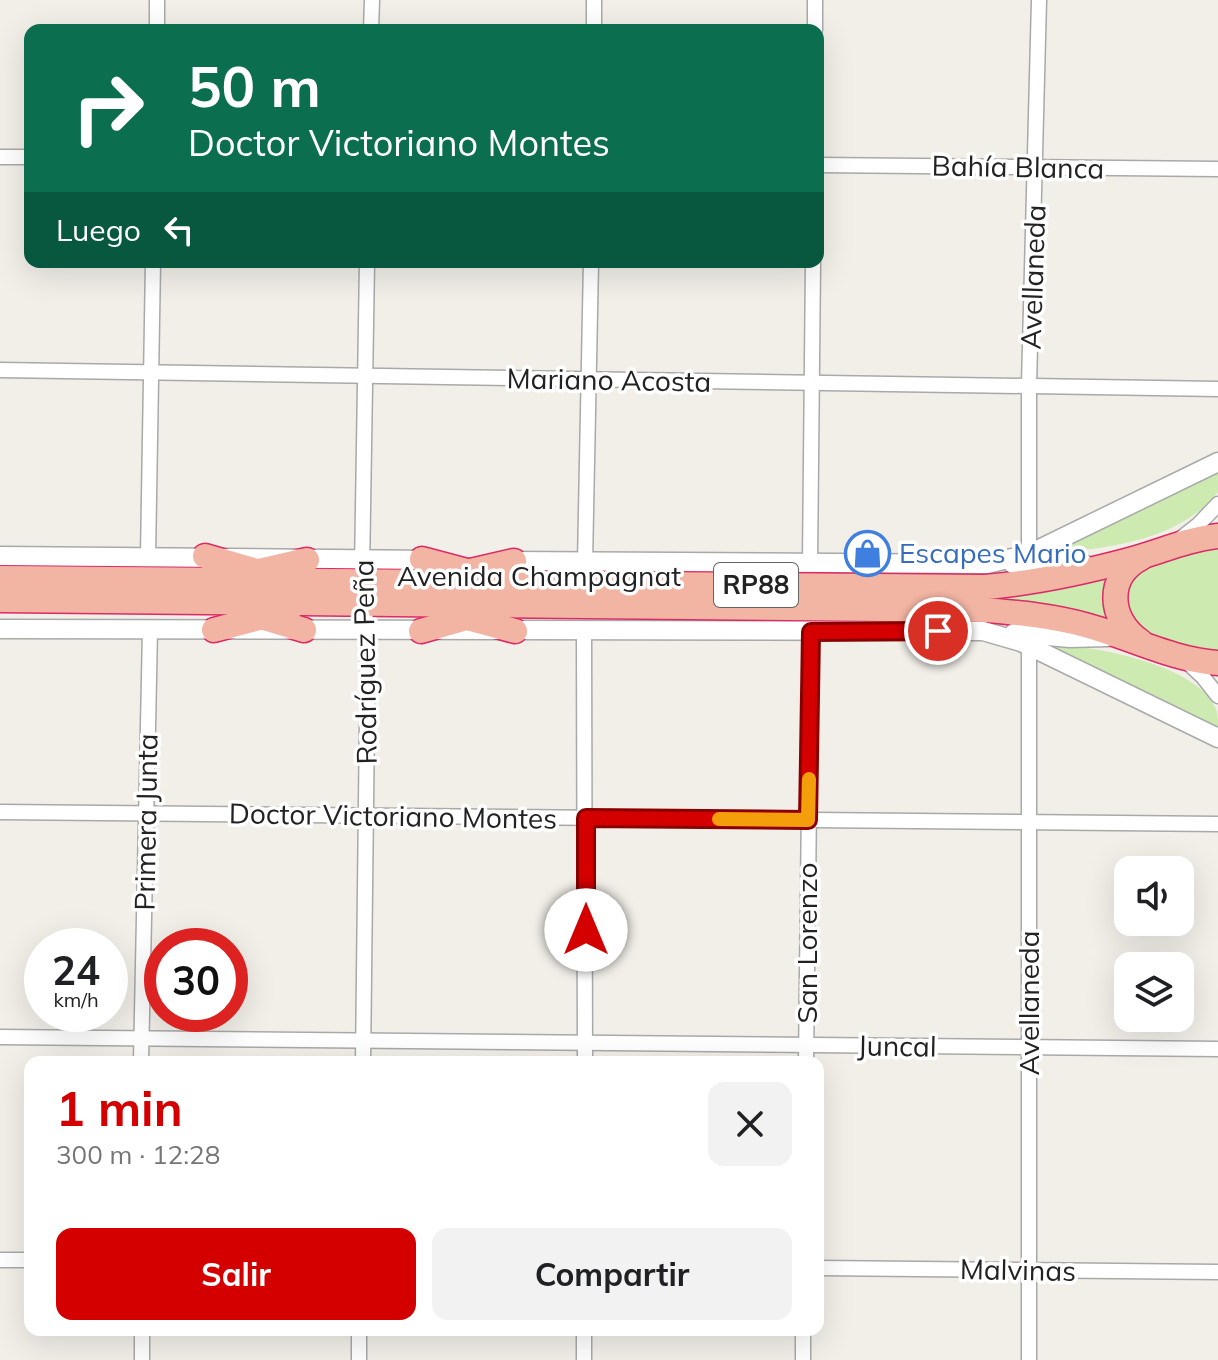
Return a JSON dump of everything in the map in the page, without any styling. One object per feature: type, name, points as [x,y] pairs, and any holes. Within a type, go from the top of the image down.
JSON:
[{"type":"highway","name":"Avenida Champagnat","points":[[0,600],[216,591],[306,581],[985,587],[1033,582],[1218,536]]},
{"type":"highway","name":"RP88","points":[[1152,553],[1125,569],[1116,585],[1115,597],[1124,627],[1138,640],[1164,652]]},
{"type":"highway","points":[[205,556],[306,581]]},
{"type":"highway","points":[[216,591],[257,571]]},
{"type":"highway","points":[[422,582],[470,572],[515,583]]},
{"type":"highway","name":"Avenida Champagnat","points":[[0,578],[216,591]]},
{"type":"highway","points":[[214,630],[264,618],[306,581]]},
{"type":"highway","points":[[422,582],[467,618],[515,631]]},
{"type":"highway","name":"Avenida Champagnat","points":[[515,583],[971,609],[1061,620],[1164,652],[1218,663]]},
{"type":"highway","points":[[421,631],[467,618],[515,583]]},
{"type":"highway","points":[[216,591],[264,618],[304,630]]},
{"type":"street","points":[[157,0],[157,24]]},
{"type":"street","points":[[371,24],[372,0]]},
{"type":"street","points":[[594,0],[594,24]]},
{"type":"street","points":[[815,0],[815,24]]},
{"type":"street","name":"Avellaneda","points":[[1029,554],[1029,385],[1039,0]]},
{"type":"street","points":[[0,157],[24,157]]},
{"type":"street","name":"Bahía Blanca","points":[[824,165],[1218,169]]},
{"type":"street","points":[[148,556],[153,268]]},
{"type":"street","name":"Rodríguez Peña","points":[[363,1056],[368,631],[362,582],[367,268]]},
{"type":"street","points":[[585,562],[591,268]]},
{"type":"street","points":[[810,561],[813,268]]},
{"type":"street","name":"Mariano Acosta","points":[[0,370],[1218,389]]},
{"type":"street","name":"Avenida Champagnat","points":[[987,564],[1029,554],[1218,462]]},
{"type":"street","points":[[1152,553],[1187,534],[1218,504]]},
{"type":"street","name":"Avenida Champagnat","points":[[0,556],[205,556],[306,581]]},
{"type":"street","name":"Avenida Champagnat","points":[[422,582],[515,583],[585,562],[1122,562]]},
{"type":"street","name":"Avenida Champagnat","points":[[0,629],[983,631],[1070,638],[1123,637]]},
{"type":"street","name":"Primera Junta","points":[[141,1056],[150,630]]},
{"type":"street","points":[[584,631],[585,1056]]},
{"type":"street","name":"Avenida Champagnat","points":[[983,631],[1014,639],[1218,738]]},
{"type":"street","name":"San Lorenzo","points":[[806,1056],[811,632]]},
{"type":"street","name":"Avellaneda","points":[[1029,646],[1029,1360]]},
{"type":"street","points":[[1164,652],[1195,669],[1218,696]]},
{"type":"street","name":"Doctor Victoriano Montes","points":[[0,812],[1218,824]]},
{"type":"street","name":"Juncal","points":[[0,1037],[1218,1049]]},
{"type":"street","points":[[0,1260],[24,1260]]},
{"type":"street","name":"Malvinas","points":[[824,1268],[1218,1272]]},
{"type":"street","points":[[142,1336],[142,1360]]},
{"type":"street","points":[[359,1336],[359,1360]]},
{"type":"street","points":[[584,1336],[584,1360]]},
{"type":"street","points":[[803,1336],[803,1360]]},
{"type":"green space","points":[[1218,469],[1218,492],[1201,510],[1181,523],[1136,541],[1038,555]]},
{"type":"green space","points":[[1218,545],[1218,655],[1166,642],[1139,627],[1125,607],[1126,590],[1133,579],[1154,564]]},
{"type":"green space","points":[[1109,573],[1106,582],[1109,623],[374,589]]},
{"type":"green space","points":[[1041,644],[1112,653],[1166,669],[1207,695],[1217,712],[1218,731]]},
{"type":"slow traffic","points":[[719,819],[808,820],[809,779]]},
{"type":"place","name":"Escapes Mario","points":[[868,553]]},
{"type":"route","points":[[586,930],[586,818],[808,820],[811,632],[938,631]]}]
